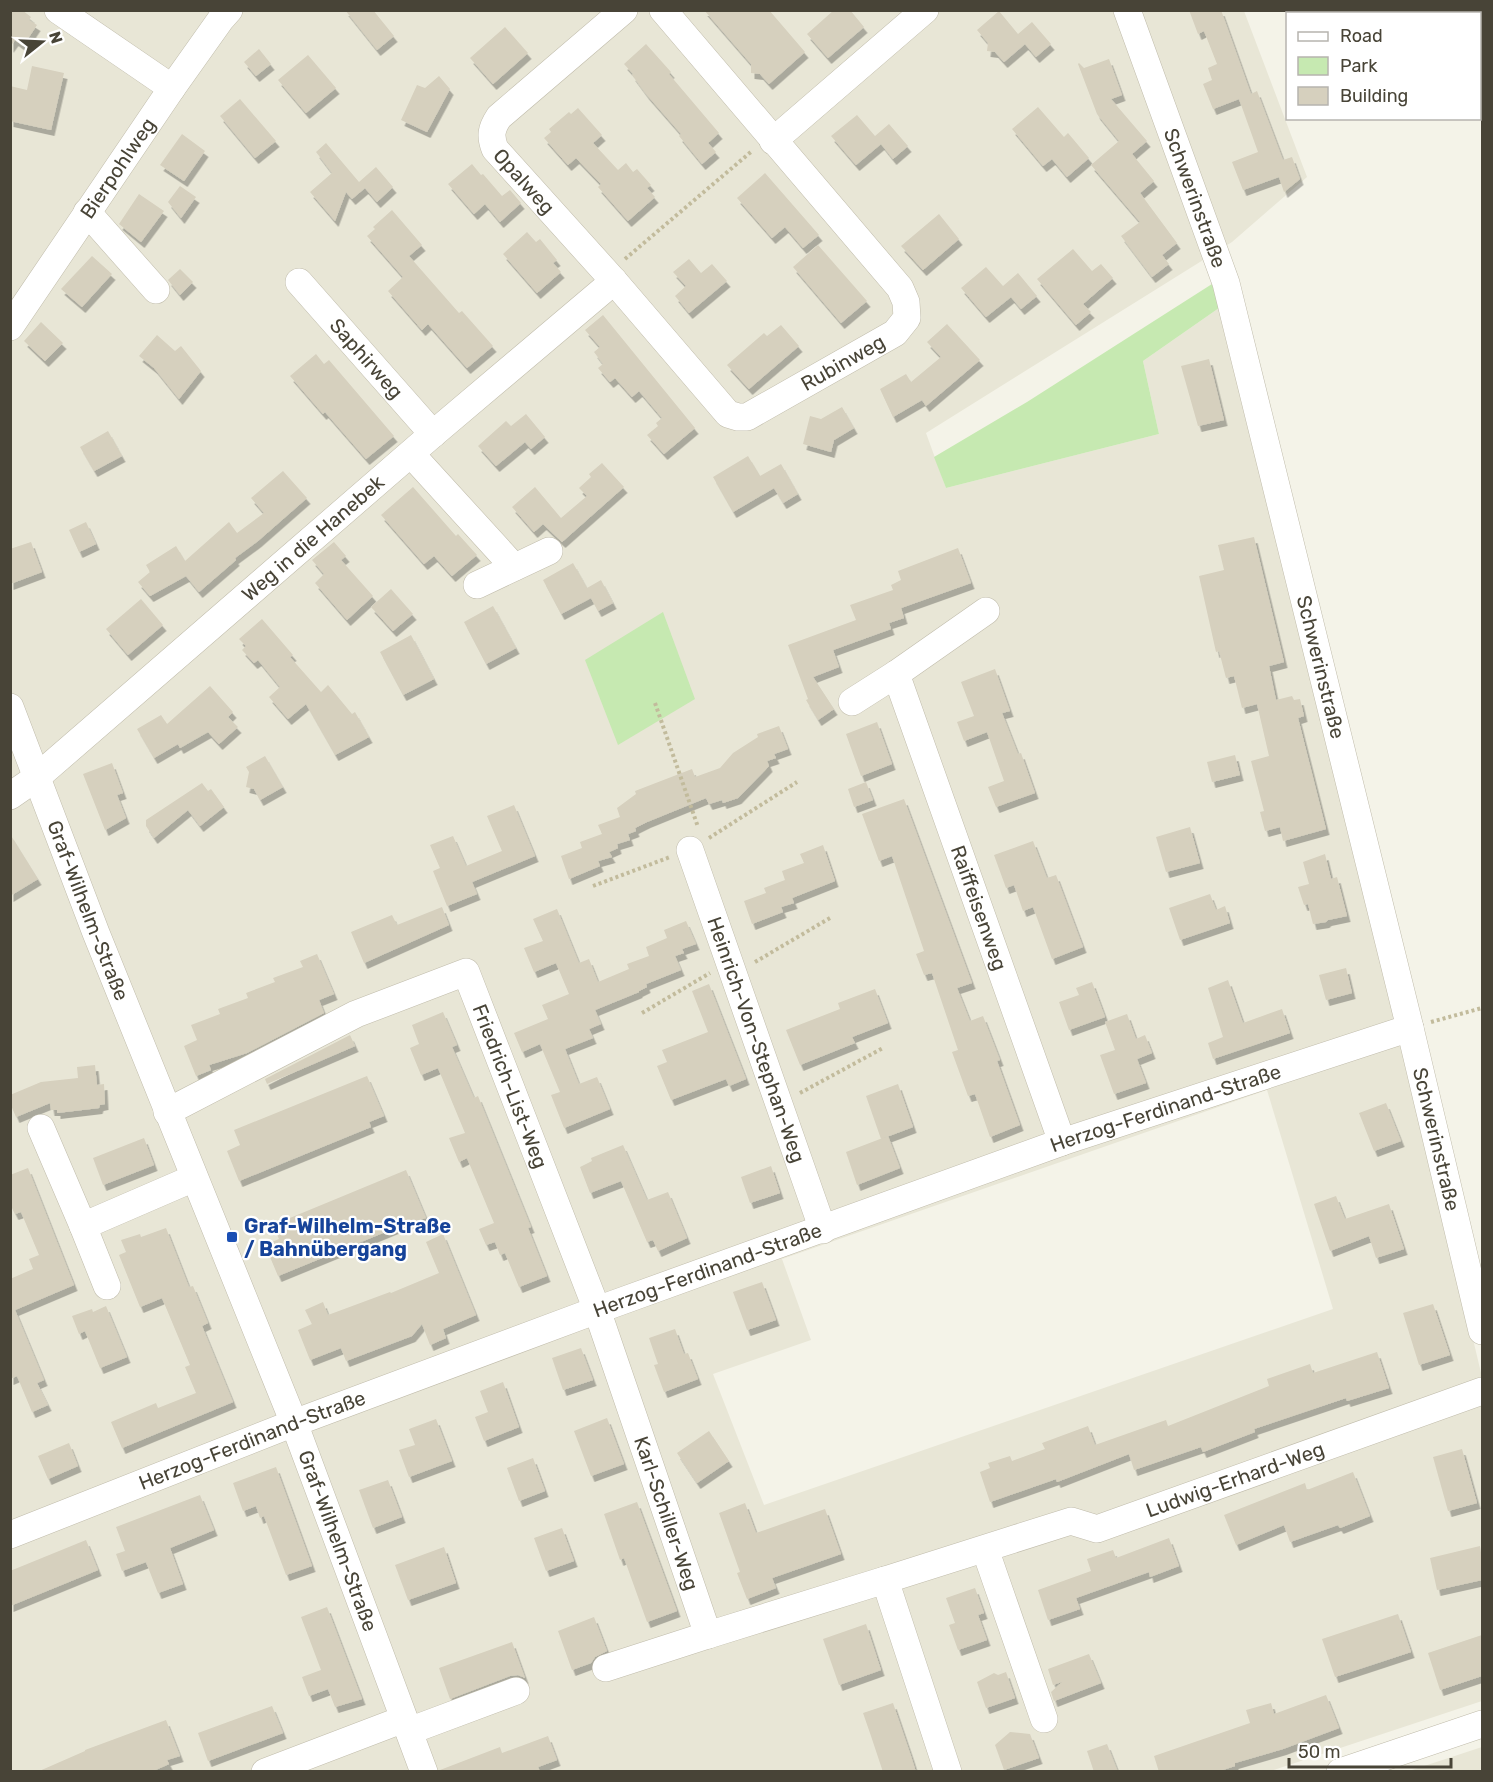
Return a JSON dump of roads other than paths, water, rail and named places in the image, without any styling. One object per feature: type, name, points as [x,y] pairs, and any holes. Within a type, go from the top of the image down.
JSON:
[{"type":"street","points":[[58,10],[172,88]]},
{"type":"street","name":"Bierpohlweg","points":[[10,327],[172,88],[229,10]]},
{"type":"street","name":"Opalweg","points":[[614,280],[495,149],[490,138],[492,127],[499,117],[624,10]]},
{"type":"street","points":[[663,10],[773,141],[925,10]]},
{"type":"street","name":"Schwerinstraße","points":[[1127,10],[1226,283],[1410,1028],[1482,1331]]},
{"type":"street","name":"Rubinweg","points":[[614,280],[728,414],[738,417],[747,417],[759,411],[895,333],[907,318],[906,302],[900,288],[773,141]]},
{"type":"street","points":[[87,212],[156,290]]},
{"type":"street","name":"Weg in die Hanebek","points":[[10,796],[36,778],[614,280]]},
{"type":"street","name":"Saphirweg","points":[[299,282],[433,434]]},
{"type":"street","points":[[411,454],[514,567]]},
{"type":"street","points":[[477,585],[549,551]]},
{"type":"street","points":[[852,702],[986,611]]},
{"type":"street","name":"Raiffeisenweg","points":[[896,674],[1062,1142]]},
{"type":"street","name":"Graf-Wilhelm-Straße","points":[[10,707],[167,1112],[294,1423],[424,1772]]},
{"type":"street","name":"Heinrich-Von-Stephan-Weg","points":[[694,840],[731,968],[823,1230]]},
{"type":"street","name":"Friedrich-List-Weg","points":[[167,1112],[356,1014],[466,972],[597,1310]]},
{"type":"street","name":"Herzog-Ferdinand-Straße","points":[[13,1526],[597,1310],[1062,1142],[1410,1028]]},
{"type":"street","points":[[41,1128],[107,1286]]},
{"type":"street","points":[[83,1226],[194,1178]]},
{"type":"street","name":"Karl-Schiller-Weg","points":[[597,1310],[708,1635]]},
{"type":"street","name":"Ludwig-Erhard-Weg","points":[[708,1635],[1071,1521],[1097,1529],[1482,1391]]},
{"type":"street","points":[[985,1549],[1044,1719]]},
{"type":"street","points":[[885,1580],[948,1772]]},
{"type":"street","points":[[606,1668],[708,1635]]},
{"type":"street","points":[[265,1772],[516,1691]]},
{"type":"street","points":[[1340,1772],[1482,1724]]},
{"type":"place","name":"Graf-Wilhelm-Straße / Bahnübergang","points":[[232,1237]]}]
